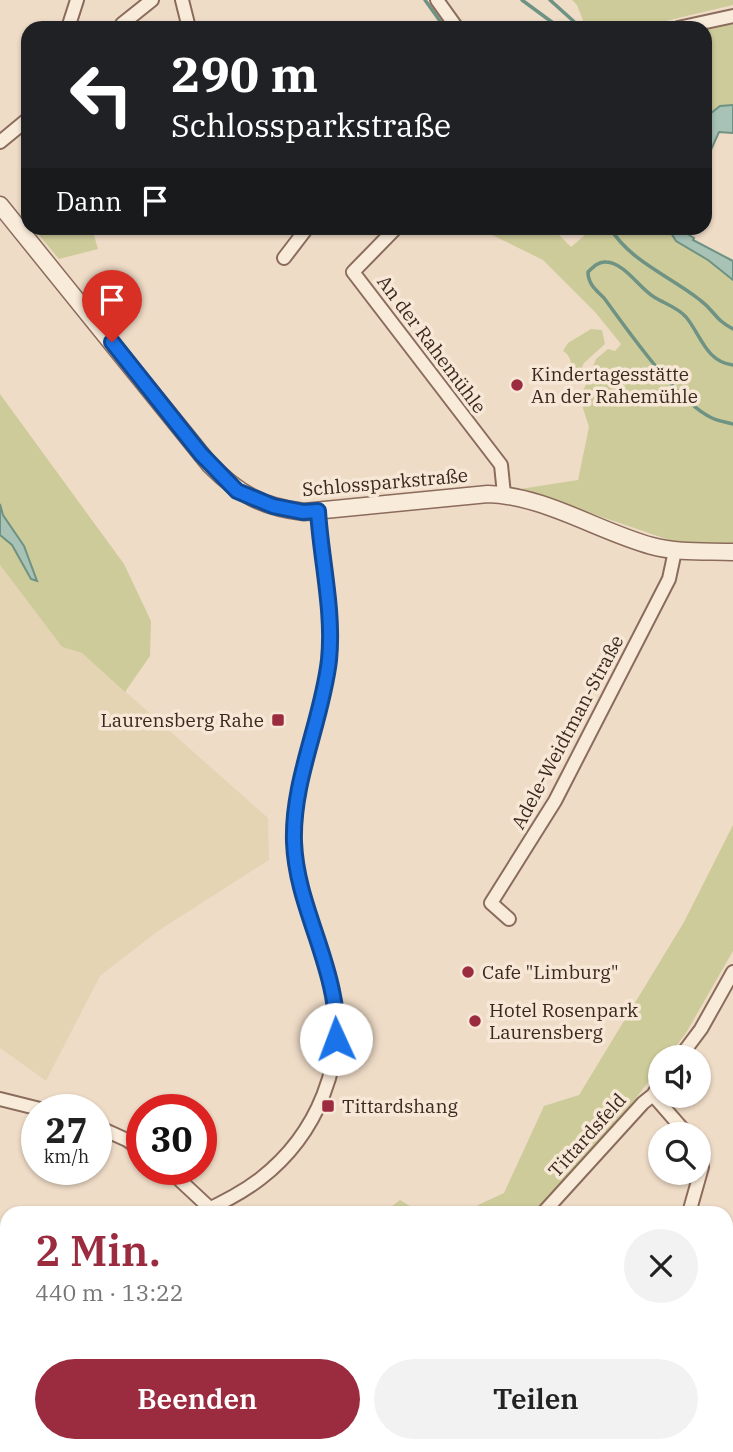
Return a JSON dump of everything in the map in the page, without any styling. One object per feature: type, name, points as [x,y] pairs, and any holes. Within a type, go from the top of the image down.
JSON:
[{"type":"street","points":[[70,21],[77,0]]},
{"type":"street","points":[[126,21],[152,0]]},
{"type":"street","points":[[182,0],[187,21]]},
{"type":"street","points":[[437,0],[452,21]]},
{"type":"street","points":[[710,21],[733,16]]},
{"type":"street","points":[[0,142],[21,125]]},
{"type":"street","name":"Schlossparkstraße","points":[[0,205],[21,231]]},
{"type":"street","name":"Schlossparkstraße","points":[[24,235],[219,474],[237,491],[256,500],[291,510],[318,511],[488,494],[504,495],[536,503],[634,541],[674,551],[733,552]]},
{"type":"street","points":[[284,258],[302,235]]},
{"type":"street","name":"An der Rahemühle","points":[[389,235],[353,272],[501,466],[504,495]]},
{"type":"street","points":[[216,1206],[260,1179],[284,1156],[305,1130],[318,1108],[334,1061],[334,998],[299,879],[294,841],[299,789],[329,658],[329,619],[318,511]]},
{"type":"street","name":"Adele-Weidtman-Straße","points":[[509,919],[491,903],[555,801],[587,741],[669,579],[674,551]]},
{"type":"street","points":[[689,1045],[733,972]]},
{"type":"street","name":"Tittardsfeld","points":[[549,1206],[648,1098]]},
{"type":"street","points":[[0,1099],[21,1104]]},
{"type":"street","points":[[183,1185],[203,1206]]},
{"type":"street","points":[[691,1206],[697,1185]]},
{"type":"shaded area","points":[[572,0],[733,0],[733,5],[666,21],[583,21]]},
{"type":"shaded area","points":[[733,24],[733,105],[720,106],[712,112],[712,27]]},
{"type":"shaded area","points":[[733,105],[733,133],[719,132],[712,148],[712,112],[720,106]]},
{"type":"shaded area","points":[[39,235],[94,235],[98,249],[59,259]]},
{"type":"shaded area","points":[[492,235],[559,235],[571,247],[585,235],[672,235],[676,241],[708,260],[733,280],[733,545],[675,542],[520,489],[578,480],[589,427],[580,399],[596,359],[608,349],[615,351],[621,344],[595,312],[543,260]]},
{"type":"shaded area","points":[[672,235],[689,235],[693,240],[733,261],[733,280],[708,260],[676,241]]},
{"type":"shaded area","points":[[591,329],[602,330],[605,344],[584,363],[575,380],[570,360],[563,351],[568,343]]},
{"type":"shaded area","points":[[0,394],[124,564],[151,621],[150,656],[125,692],[82,653],[62,647],[0,565]]},
{"type":"shaded area","points":[[0,504],[3,515],[24,546],[37,581],[31,579],[12,545],[0,535]]},
{"type":"shaded area","points":[[0,565],[62,647],[82,653],[268,818],[269,860],[158,931],[100,976],[46,1081],[0,1048]]},
{"type":"shaded area","points":[[733,825],[733,951],[686,1033],[677,1045],[648,1045],[648,1082],[541,1206],[477,1206],[504,1193],[544,1106],[579,1095],[684,922]]},
{"type":"shaded area","points":[[400,1200],[410,1206],[392,1206]]},
{"type":"waterway","points":[[425,0],[440,21]]},
{"type":"waterway","points":[[522,0],[550,21]]},
{"type":"waterway","points":[[550,0],[573,21]]},
{"type":"waterway","points":[[615,235],[640,259],[700,300],[733,329]]},
{"type":"waterway","points":[[733,365],[716,359],[682,314],[648,293],[613,263],[603,262],[588,272],[593,286],[669,382],[699,410],[714,419],[733,424]]},
{"type":"place","name":"Kindertagesstätte An der Rahemühle","points":[[517,385]]},
{"type":"place","name":"Laurensberg Rahe","points":[[278,720]]},
{"type":"place","name":"Cafe \"Limburg\"","points":[[468,972]]},
{"type":"place","name":"Hotel Rosenpark Laurensberg","points":[[475,1021]]},
{"type":"place","name":"Tittardshang","points":[[328,1106]]},
{"type":"route","points":[[112,342],[201,454],[237,491],[273,506],[303,512],[318,511],[329,619],[329,658],[322,698],[299,789],[294,841],[307,911],[332,988],[336,1009],[336,1039]]}]
